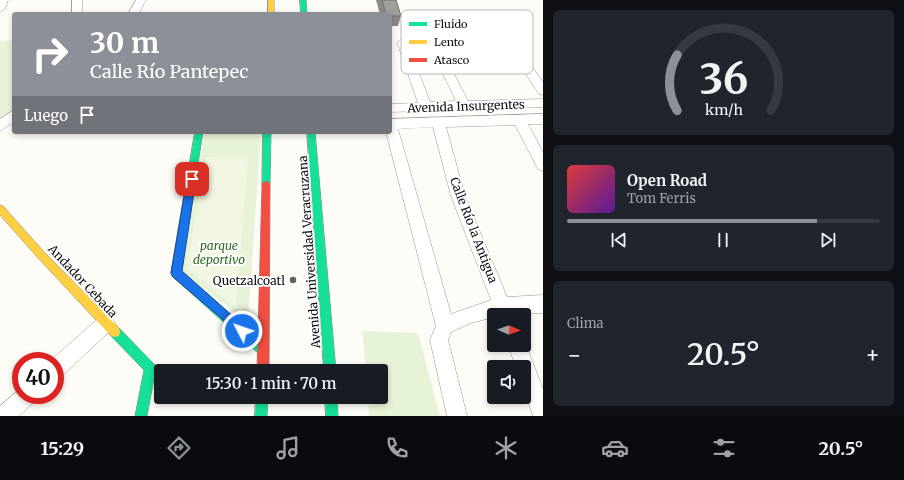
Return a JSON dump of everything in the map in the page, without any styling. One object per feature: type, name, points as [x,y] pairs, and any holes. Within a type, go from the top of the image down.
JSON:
[{"type":"main road","points":[[271,0],[271,12]]},
{"type":"main road","points":[[303,0],[304,12]]},
{"type":"main road","points":[[199,134],[176,273],[263,350]]},
{"type":"main road","points":[[263,364],[267,134]]},
{"type":"main road","name":"Avenida Universidad Veracruzana","points":[[311,134],[329,364]]},
{"type":"main road","name":"Andador Cebada","points":[[0,209],[150,368],[141,416]]},
{"type":"main road","points":[[262,404],[262,416]]},
{"type":"main road","points":[[331,404],[332,416]]},
{"type":"street","points":[[0,9],[3,0]]},
{"type":"street","points":[[76,0],[77,12]]},
{"type":"street","points":[[135,12],[141,0]]},
{"type":"street","points":[[414,74],[426,107]]},
{"type":"street","points":[[448,74],[464,106]]},
{"type":"street","points":[[531,74],[543,91]]},
{"type":"street","name":"Avenida Insurgentes","points":[[392,108],[543,103]]},
{"type":"street","points":[[0,126],[12,117]]},
{"type":"street","name":"Avenida Insurgentes","points":[[392,124],[543,119]]},
{"type":"street","points":[[519,120],[543,165]]},
{"type":"street","name":"Calle Río la Antigua","points":[[438,122],[458,196],[503,308]]},
{"type":"street","points":[[392,131],[445,326],[440,340],[443,361],[457,416]]},
{"type":"street","points":[[517,308],[543,304]]},
{"type":"street","points":[[445,326],[483,309],[487,309]]},
{"type":"street","points":[[64,361],[106,323]]},
{"type":"street","points":[[520,352],[543,415]]},
{"type":"street","points":[[4,416],[17,404]]},
{"type":"green space","points":[[12,40],[12,109],[0,118],[0,41]]},
{"type":"green space","name":"parque deportivo","points":[[205,134],[261,134],[248,322],[181,271]]},
{"type":"green space","points":[[206,157],[248,158],[236,308],[187,268]]},
{"type":"green space","points":[[362,331],[418,333],[440,416],[369,416],[368,404],[388,404],[388,364],[365,364]]},
{"type":"building","points":[[382,0],[396,0],[401,16],[392,16],[392,12],[385,12]]},
{"type":"traffic: fast","points":[[303,0],[304,12]]},
{"type":"traffic: fast","points":[[199,134],[176,273],[263,350]]},
{"type":"traffic: fast","points":[[266,185],[267,134]]},
{"type":"traffic: fast","points":[[311,134],[329,364]]},
{"type":"traffic: fast","points":[[115,332],[150,368],[141,416]]},
{"type":"traffic: fast","points":[[261,416],[262,404]]},
{"type":"traffic: fast","points":[[331,404],[332,416]]},
{"type":"traffic: slow","points":[[271,0],[271,12]]},
{"type":"traffic: slow","points":[[0,209],[42,256],[115,332]]},
{"type":"traffic: jam","points":[[263,364],[266,185]]},
{"type":"place","name":"Quetzalcoatl","points":[[293,280]]},
{"type":"route","points":[[192,179],[176,273],[242,331]]}]
